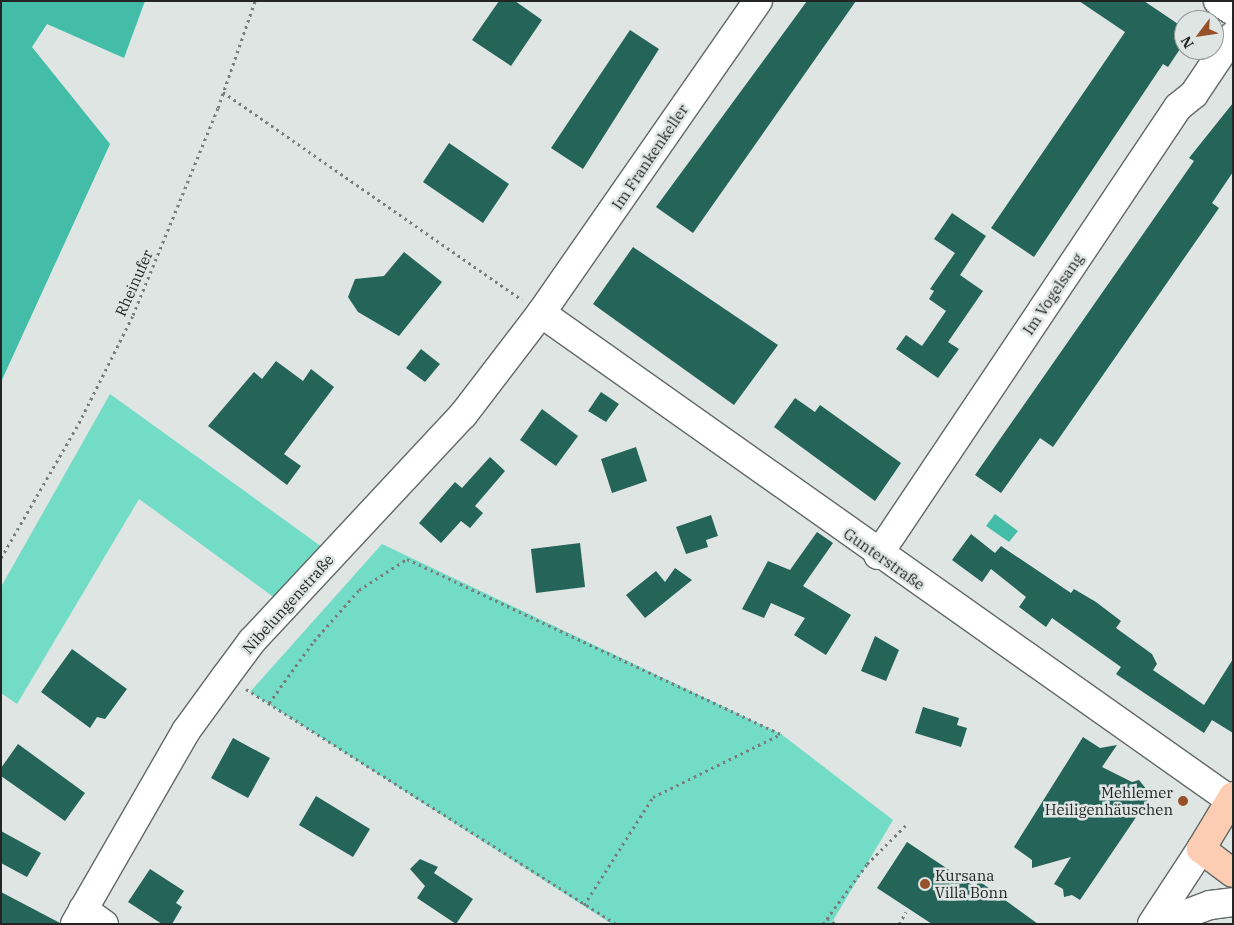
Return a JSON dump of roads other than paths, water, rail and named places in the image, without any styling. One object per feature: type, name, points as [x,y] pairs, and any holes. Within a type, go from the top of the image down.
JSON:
[{"type":"main road","points":[[1232,798],[1233,828]]},
{"type":"main road","points":[[1232,798],[1201,849],[1233,873]]},
{"type":"street","name":"Im Frankenkeller","points":[[541,313],[758,1]]},
{"type":"street","points":[[1218,1],[1233,11]]},
{"type":"street","name":"Im Vogelsang","points":[[878,555],[1178,107],[1194,94],[1233,36]]},
{"type":"street","name":"Gunterstraße","points":[[541,313],[878,555],[1232,798]]},
{"type":"street","name":"Nibelungenstraße","points":[[88,919],[186,731],[252,641],[463,415],[541,313]]},
{"type":"street","points":[[1152,924],[1201,849]]},
{"type":"street","points":[[1159,924],[1210,905],[1233,902]]},
{"type":"place","name":"Mehlemer Heiligenhäuschen","points":[[1183,801]]},
{"type":"place","name":"Kursana Villa Bonn","points":[[925,884]]}]
